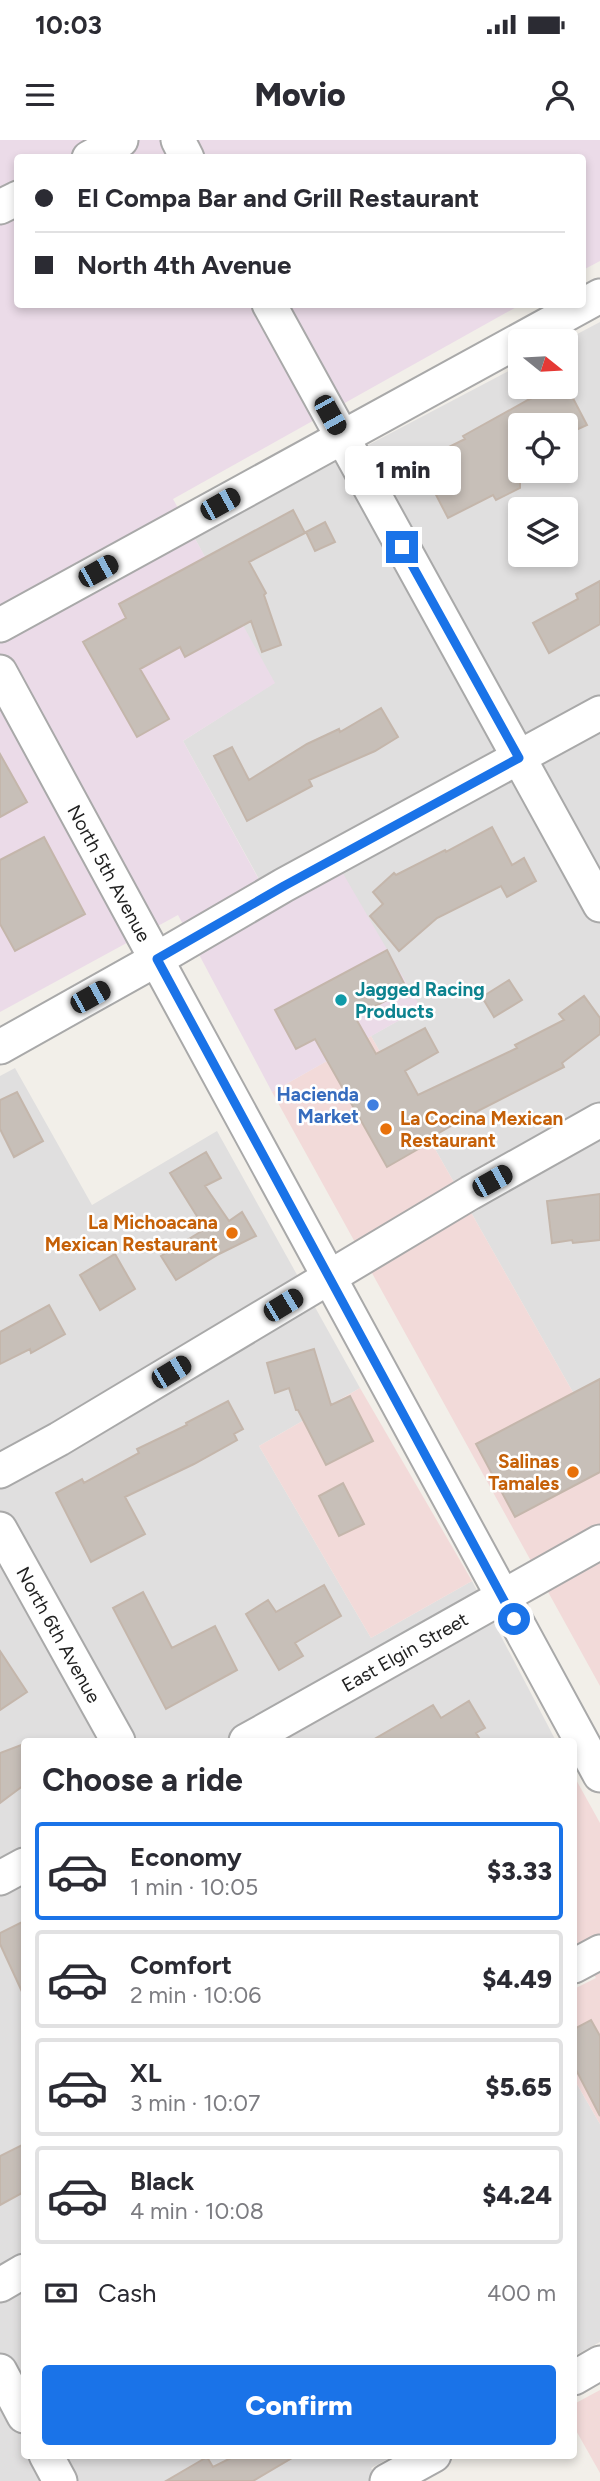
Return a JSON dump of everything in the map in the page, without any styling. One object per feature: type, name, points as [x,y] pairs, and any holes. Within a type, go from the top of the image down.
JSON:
[{"type":"street","points":[[96,154],[121,140]]},
{"type":"street","points":[[271,308],[600,905]]},
{"type":"street","points":[[0,625],[578,308]]},
{"type":"street","name":"North 5th Avenue","points":[[0,672],[600,1775]]},
{"type":"street","points":[[0,1046],[600,713]]},
{"type":"street","points":[[0,1471],[59,1439],[470,1192],[600,1120]]},
{"type":"street","name":"North 6th Avenue","points":[[0,1529],[116,1738]]},
{"type":"street","name":"East Elgin Street","points":[[251,1738],[600,1542]]},
{"type":"street","points":[[0,1878],[21,1867]]},
{"type":"street","points":[[577,1964],[600,1952]]},
{"type":"street","points":[[0,2285],[21,2273]]},
{"type":"street","points":[[577,2376],[600,2363]]},
{"type":"street","points":[[0,2371],[21,2410]]},
{"type":"street","points":[[48,2459],[60,2481]]},
{"type":"street","points":[[387,2481],[427,2459]]},
{"type":"shaded area","points":[[0,140],[600,140],[600,261],[586,268],[586,154],[14,154],[14,308],[515,308],[173,499],[275,683],[183,741],[274,907],[341,870],[421,1008],[272,1092],[178,915],[0,1012]]},
{"type":"shaded area","points":[[600,322],[600,1440],[371,1036],[421,1008],[275,908],[183,741],[274,683],[194,537],[508,371],[508,399],[578,399],[578,334]]},
{"type":"shaded area","points":[[371,1036],[600,1440],[600,1686],[272,1092]]},
{"type":"shaded area","points":[[15,1068],[92,1205],[217,1131],[360,1388],[259,1446],[371,1638],[472,1581],[554,1738],[21,1738],[21,2459],[388,2459],[371,2468],[378,2481],[0,2481],[0,1076]]},
{"type":"shaded area","points":[[360,1388],[472,1581],[371,1638],[259,1446]]},
{"type":"shaded area","points":[[577,1781],[600,1823],[600,2124],[577,2084],[577,1988],[596,1978],[577,1945]]},
{"type":"shaded area","points":[[577,2084],[600,2124],[600,2342],[577,2354]]},
{"type":"shaded area","points":[[600,2390],[600,2473],[577,2432],[577,2402]]},
{"type":"building","points":[[573,399],[587,425],[578,429],[578,413],[508,413],[508,483],[520,483],[520,488],[496,500],[493,495],[448,518],[419,462],[465,439],[463,436],[528,400]]},
{"type":"building","points":[[293,510],[305,533],[249,562],[266,593],[264,595],[281,645],[262,652],[251,621],[185,657],[180,647],[140,669],[169,719],[137,737],[83,642],[126,618],[119,604]]},
{"type":"building","points":[[325,522],[335,542],[315,551],[306,532]]},
{"type":"building","points":[[600,581],[600,624],[549,653],[533,623],[578,599],[576,594]]},
{"type":"building","points":[[381,708],[398,737],[375,751],[309,780],[312,786],[247,821],[214,756],[232,747],[249,780],[307,744],[339,729],[340,732]]},
{"type":"building","points":[[0,754],[27,802],[0,817]]},
{"type":"building","points":[[492,827],[512,865],[524,858],[536,881],[507,897],[501,886],[437,918],[399,951],[370,916],[383,904],[373,892],[394,873],[396,875],[445,850],[446,852]]},
{"type":"building","points":[[44,837],[85,914],[15,951],[0,924],[0,860]]},
{"type":"building","points":[[387,950],[407,989],[355,1017],[376,1054],[425,1028],[438,1052],[405,1071],[418,1095],[517,1048],[515,1045],[564,1020],[559,1014],[584,996],[600,1018],[600,1034],[562,1063],[564,1067],[470,1115],[387,1167],[315,1039],[296,1049],[275,1010]]},
{"type":"building","points":[[509,980],[522,1000],[494,1017],[482,997]]},
{"type":"building","points":[[17,1092],[43,1141],[14,1157],[0,1129],[0,1100]]},
{"type":"building","points":[[206,1152],[221,1178],[205,1186],[229,1221],[242,1212],[256,1236],[176,1280],[161,1256],[205,1229],[170,1173]]},
{"type":"building","points":[[600,1194],[600,1240],[552,1243],[547,1201]]},
{"type":"building","points":[[115,1254],[135,1289],[100,1310],[80,1275]]},
{"type":"building","points":[[49,1305],[65,1334],[31,1353],[30,1349],[0,1364],[0,1332]]},
{"type":"building","points":[[314,1349],[331,1405],[350,1396],[373,1441],[326,1465],[296,1410],[289,1388],[275,1393],[267,1363]]},
{"type":"building","points":[[600,1379],[600,1472],[515,1517],[476,1444]]},
{"type":"building","points":[[228,1401],[243,1429],[234,1434],[237,1440],[125,1497],[145,1534],[91,1562],[56,1493],[82,1479],[84,1483],[139,1453],[137,1449]]},
{"type":"building","points":[[343,1483],[364,1524],[339,1536],[319,1496]]},
{"type":"building","points":[[324,1585],[341,1616],[295,1643],[303,1656],[279,1670],[246,1614],[268,1600],[276,1612]]},
{"type":"building","points":[[143,1592],[172,1648],[215,1626],[237,1670],[166,1709],[113,1608]]},
{"type":"building","points":[[0,1651],[27,1692],[0,1710]]},
{"type":"building","points":[[469,1701],[485,1728],[476,1733],[479,1738],[376,1738],[433,1705],[441,1718]]},
{"type":"building","points":[[21,1745],[21,1787],[0,1803],[0,1753]]},
{"type":"building","points":[[21,1922],[21,1990],[0,1944],[0,1933]]},
{"type":"building","points":[[591,2020],[600,2036],[600,2116],[577,2072],[577,2027]]},
{"type":"building","points":[[21,2146],[21,2194],[0,2205],[0,2156]]},
{"type":"building","points":[[204,2459],[208,2459],[213,2467],[229,2459],[290,2459],[253,2481],[166,2481]]},
{"type":"place","name":"Jagged Racing Products","points":[[341,1000]]},
{"type":"place","name":"Hacienda Market","points":[[373,1105]]},
{"type":"place","name":"La Cocina Mexican Restaurant","points":[[386,1129]]},
{"type":"place","name":"La Michoacana Mexican Restaurant","points":[[232,1233]]},
{"type":"place","name":"Salinas Tamales","points":[[573,1472]]},
{"type":"route","points":[[402,547],[519,758],[284,886],[157,959],[514,1619]]}]
